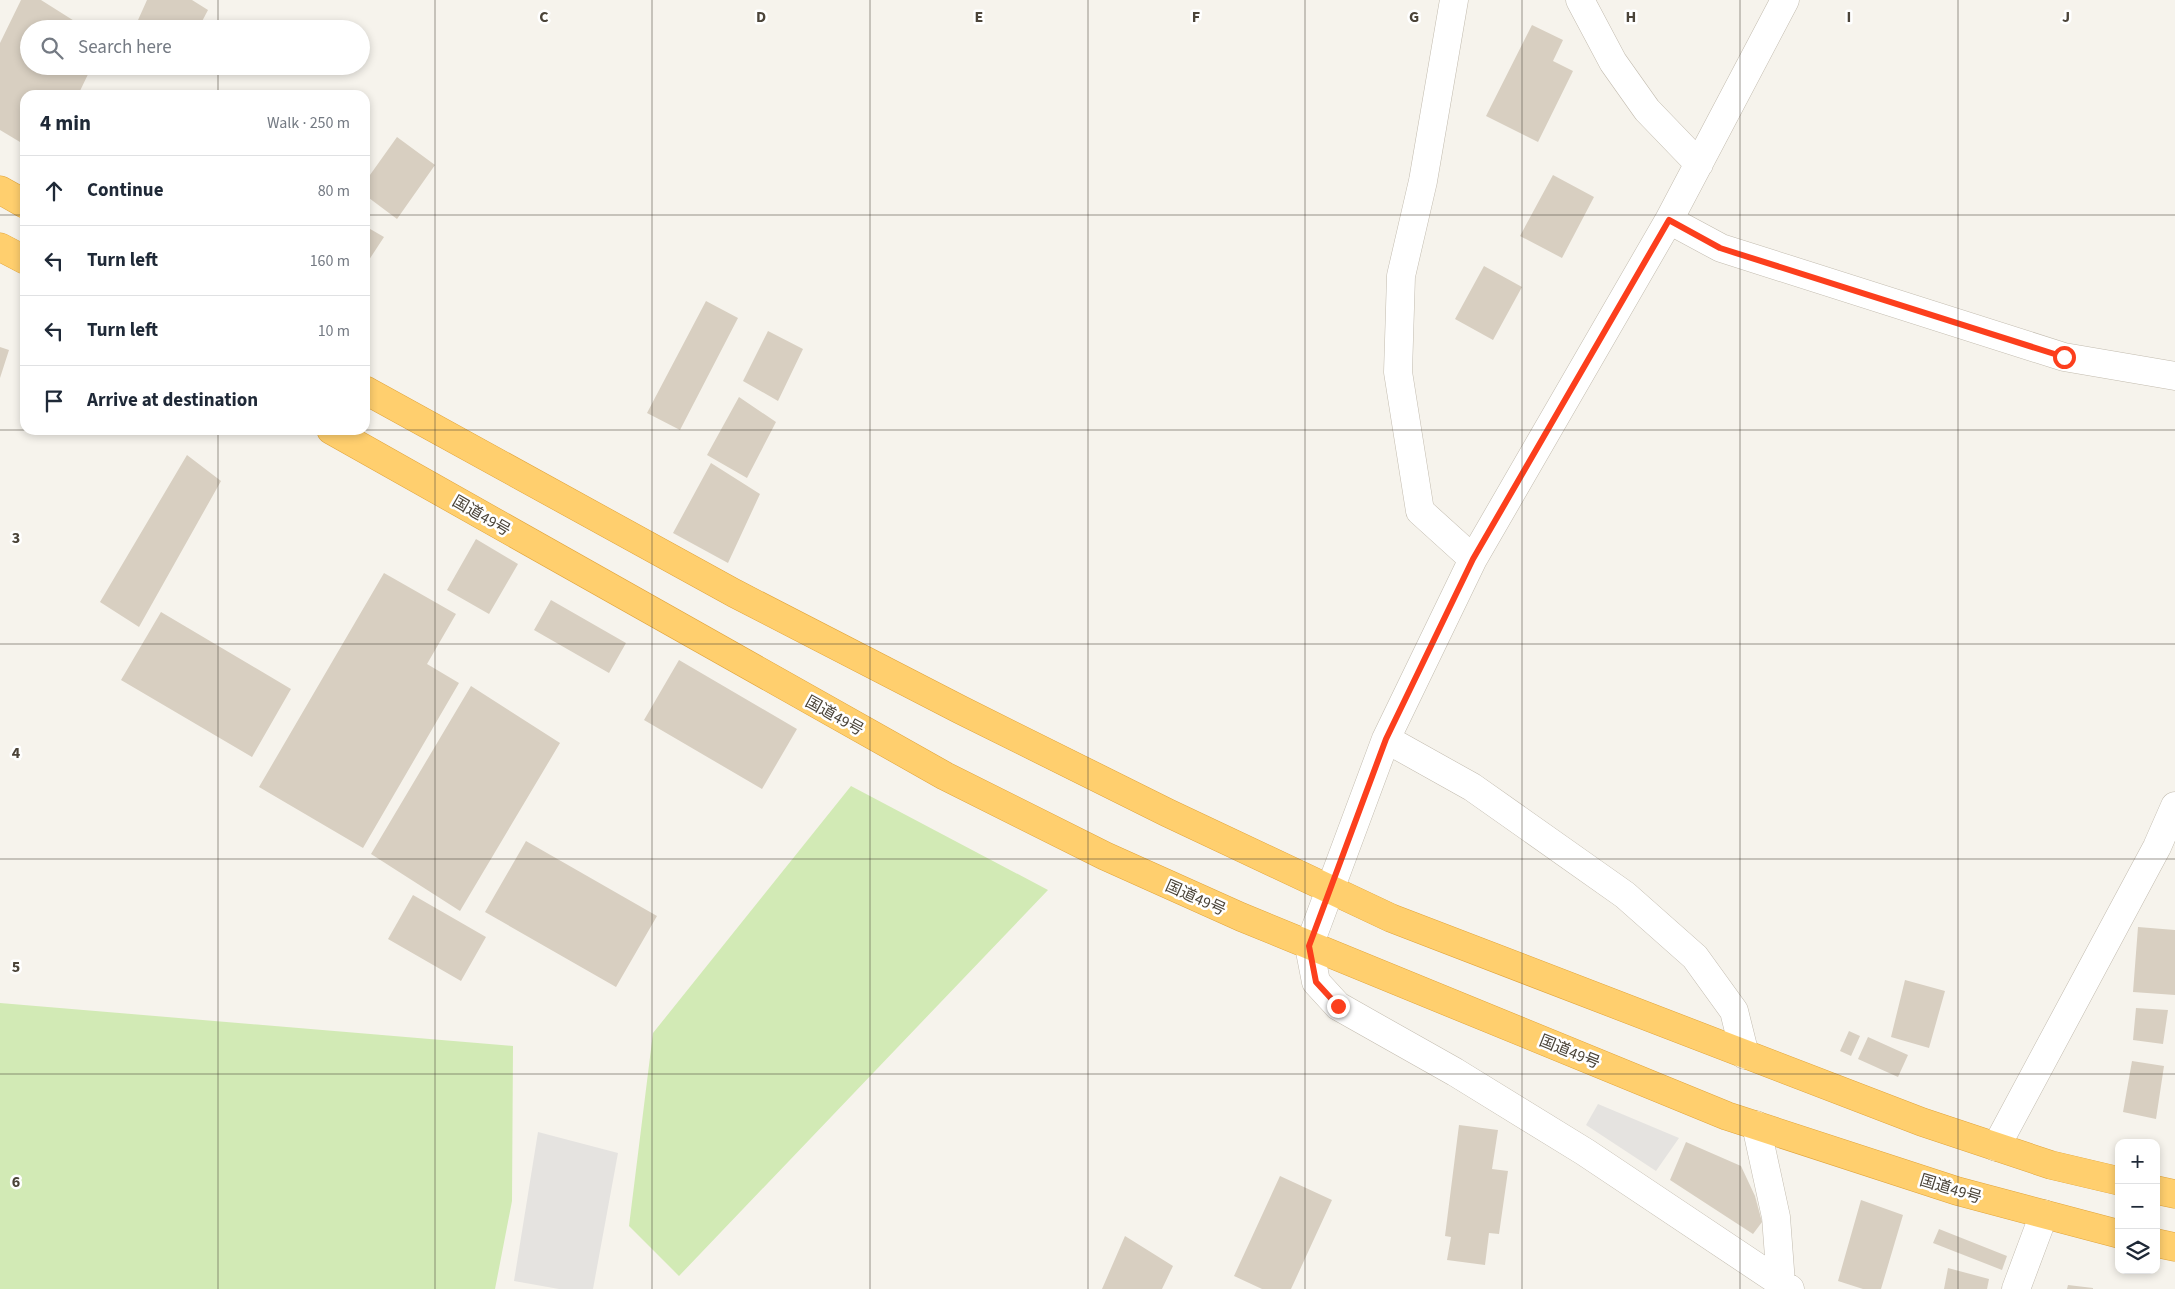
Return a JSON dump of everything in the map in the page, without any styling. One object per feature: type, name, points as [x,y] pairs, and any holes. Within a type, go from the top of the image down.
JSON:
[{"type":"highway","points":[[0,190],[20,201]]},
{"type":"highway","points":[[0,247],[20,257]]},
{"type":"highway","points":[[370,393],[734,593],[969,714],[1391,918],[1922,1122],[2050,1165],[2115,1180]]},
{"type":"highway","name":"国道49号","points":[[340,435],[945,776],[1105,856],[1309,946],[1727,1116],[1957,1192],[2115,1233]]},
{"type":"highway","points":[[2160,1191],[2175,1194]]},
{"type":"highway","points":[[2160,1244],[2175,1247]]},
{"type":"street","points":[[1454,0],[1423,181],[1401,276],[1398,372],[1420,511],[1473,559]]},
{"type":"street","points":[[1580,0],[1613,62],[1647,110],[1699,164]]},
{"type":"street","points":[[1785,0],[1669,220],[1473,559],[1386,739],[1309,946],[1316,982],[1338,1006],[1455,1072],[1577,1147],[1786,1286]]},
{"type":"street","points":[[1669,220],[1720,248],[2064,357],[2175,376]]},
{"type":"street","points":[[1386,739],[1472,787],[1625,895],[1695,957],[1734,1011],[1745,1055]]},
{"type":"street","points":[[1996,1146],[2157,847],[2175,806]]},
{"type":"street","points":[[1756,1125],[1776,1217],[1786,1286]]},
{"type":"street","points":[[2016,1289],[2044,1214]]},
{"type":"green space","points":[[851,786],[1048,890],[679,1276],[629,1226],[653,1033]]},
{"type":"green space","points":[[0,1003],[513,1046],[512,1201],[495,1289],[0,1289]]},
{"type":"shaded area","points":[[1598,1104],[1679,1138],[1656,1171],[1586,1125]]},
{"type":"shaded area","points":[[538,1132],[618,1153],[593,1289],[559,1289],[514,1281]]},
{"type":"building","points":[[21,0],[41,0],[73,20],[20,20],[20,75],[88,75],[80,90],[20,90],[20,142],[0,130],[0,43]]},
{"type":"building","points":[[147,0],[192,0],[208,10],[203,20],[138,20]]},
{"type":"building","points":[[1532,25],[1563,40],[1553,61],[1573,71],[1538,142],[1486,116]]},
{"type":"building","points":[[397,137],[435,165],[397,219],[370,199],[370,175]]},
{"type":"building","points":[[1553,175],[1594,197],[1562,258],[1520,236]]},
{"type":"building","points":[[370,229],[384,237],[370,258]]},
{"type":"building","points":[[1484,266],[1522,287],[1493,340],[1455,319]]},
{"type":"building","points":[[706,301],[738,318],[680,430],[647,413]]},
{"type":"building","points":[[768,331],[803,349],[778,401],[743,381]]},
{"type":"building","points":[[0,347],[9,350],[0,378]]},
{"type":"building","points":[[739,397],[776,422],[747,478],[707,455]]},
{"type":"building","points":[[187,455],[221,481],[139,627],[100,602]]},
{"type":"building","points":[[711,463],[760,494],[728,563],[673,533]]},
{"type":"building","points":[[476,539],[518,564],[489,614],[447,590]]},
{"type":"building","points":[[384,573],[456,614],[427,664],[459,683],[363,848],[259,787]]},
{"type":"building","points":[[551,600],[626,643],[609,673],[534,630]]},
{"type":"building","points":[[161,612],[291,689],[252,757],[121,680]]},
{"type":"building","points":[[679,660],[797,729],[762,789],[644,720]]},
{"type":"building","points":[[471,686],[560,743],[460,911],[371,854]]},
{"type":"building","points":[[526,841],[657,916],[616,987],[485,912]]},
{"type":"building","points":[[413,895],[486,937],[461,981],[388,939]]},
{"type":"building","points":[[2138,927],[2175,930],[2175,995],[2133,992]]},
{"type":"building","points":[[1905,980],[1945,991],[1929,1048],[1891,1037]]},
{"type":"building","points":[[2136,1008],[2168,1010],[2163,1044],[2133,1040]]},
{"type":"building","points":[[1849,1031],[1860,1036],[1851,1056],[1840,1051]]},
{"type":"building","points":[[1868,1037],[1908,1055],[1898,1077],[1858,1059]]},
{"type":"building","points":[[2132,1061],[2164,1066],[2156,1119],[2123,1112]]},
{"type":"building","points":[[1459,1125],[1498,1130],[1492,1169],[1508,1171],[1499,1234],[1489,1233],[1485,1265],[1447,1260],[1451,1237],[1445,1236]]},
{"type":"building","points":[[1686,1142],[1741,1166],[1755,1196],[1762,1222],[1753,1234],[1670,1180]]},
{"type":"building","points":[[1280,1176],[1332,1200],[1291,1289],[1262,1289],[1234,1276]]},
{"type":"building","points":[[1861,1200],[1903,1215],[1881,1289],[1863,1289],[1838,1281]]},
{"type":"building","points":[[1939,1229],[2007,1256],[2002,1270],[1933,1243]]},
{"type":"building","points":[[1125,1236],[1173,1266],[1162,1289],[1102,1289]]},
{"type":"building","points":[[1948,1268],[1989,1279],[1987,1289],[1944,1289]]},
{"type":"building","points":[[2068,1285],[2093,1288],[2093,1289],[2067,1289]]},
{"type":"route","points":[[1338,1006],[1316,982],[1309,946],[1386,739],[1473,559],[1669,220],[1720,248],[2064,357]]}]
